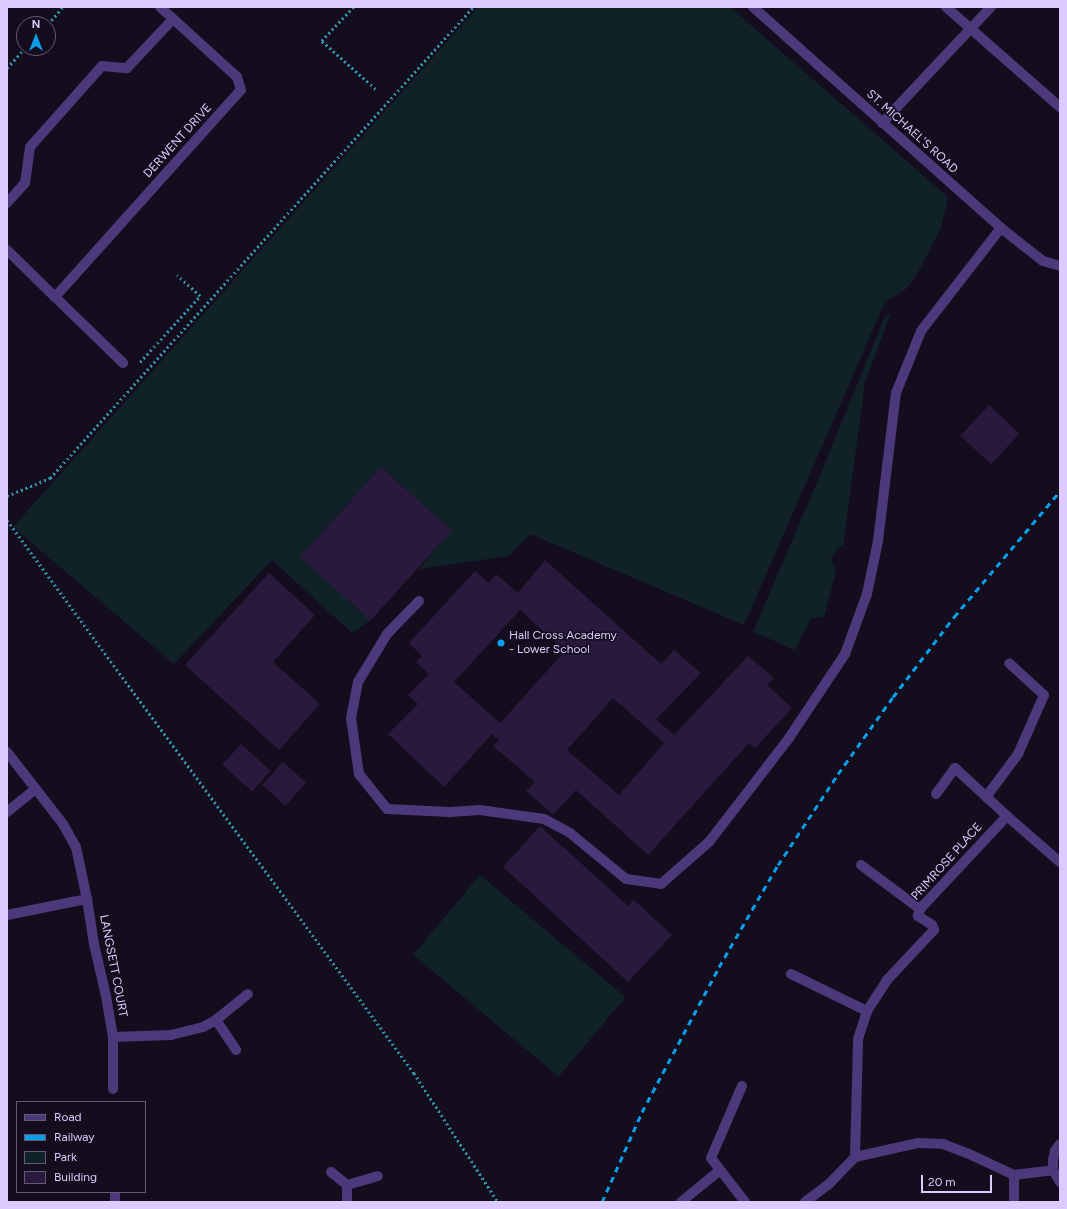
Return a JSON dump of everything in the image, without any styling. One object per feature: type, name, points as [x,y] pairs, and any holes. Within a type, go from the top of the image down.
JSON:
[{"type":"street","name":"DERWENT DRIVE","points":[[55,297],[241,90],[237,77],[160,7]]},
{"type":"street","name":"ST. MICHAEL'S ROAD","points":[[753,7],[1000,228],[1043,261],[1060,266]]},
{"type":"street","points":[[946,7],[1060,107]]},
{"type":"street","points":[[882,123],[991,7]]},
{"type":"street","points":[[7,203],[25,182],[30,147],[102,66],[127,68],[173,19]]},
{"type":"street","points":[[419,601],[386,634],[358,682],[351,718],[359,774],[387,809],[450,812],[480,810],[544,820],[570,833],[626,879],[661,884],[709,842],[789,738],[845,654],[867,594],[878,541],[896,393],[921,331],[1000,228]]},
{"type":"street","points":[[7,250],[123,363]]},
{"type":"street","points":[[986,797],[1018,754],[1044,695],[1008,663]]},
{"type":"street","name":"LANGSETT COURT","points":[[7,752],[63,824],[76,847],[113,1037],[113,1089]]},
{"type":"street","points":[[936,794],[954,768],[1060,862]]},
{"type":"street","points":[[7,812],[36,789]]},
{"type":"street","name":"PRIMROSE PLACE","points":[[855,1158],[858,1039],[867,1010],[887,980],[934,930],[932,925],[918,916],[920,908],[1007,816]]},
{"type":"street","points":[[861,865],[920,908]]},
{"type":"street","points":[[7,915],[87,899]]},
{"type":"street","points":[[791,974],[867,1010]]},
{"type":"street","points":[[113,1037],[171,1035],[203,1027],[216,1020],[248,994]]},
{"type":"street","points":[[216,1020],[236,1050]]},
{"type":"street","points":[[742,1086],[711,1158],[745,1202]]},
{"type":"street","points":[[805,1202],[829,1184],[855,1158],[918,1143],[943,1144],[967,1153],[1014,1175],[1053,1170]]},
{"type":"street","points":[[1060,1144],[1055,1151],[1053,1160],[1053,1170],[1060,1182]]},
{"type":"street","points":[[681,1202],[720,1170]]},
{"type":"street","points":[[331,1172],[347,1185]]},
{"type":"street","points":[[1014,1175],[1014,1202]]},
{"type":"street","points":[[347,1185],[378,1176]]},
{"type":"street","points":[[347,1185],[347,1202]]},
{"type":"path","points":[[55,16],[63,7]]},
{"type":"path","points":[[354,7],[322,41],[378,91]]},
{"type":"path","points":[[7,496],[50,478],[472,7]]},
{"type":"path","points":[[7,68],[18,56]]},
{"type":"path","points":[[123,363],[136,366],[200,296],[177,275]]},
{"type":"path","points":[[7,520],[414,1073],[498,1202]]},
{"type":"green space","points":[[478,7],[730,7],[948,197],[941,228],[917,274],[905,290],[885,302],[744,625],[530,534],[509,556],[419,569],[451,530],[381,467],[300,557],[371,620],[352,633],[272,560],[174,664],[13,527]]},
{"type":"green space","points":[[891,312],[865,383],[843,546],[838,548],[831,559],[836,572],[824,617],[811,618],[795,650],[753,632],[826,461],[884,318]]},
{"type":"green space","points":[[480,875],[626,997],[559,1077],[413,955]]},
{"type":"building","points":[[989,405],[1020,434],[991,464],[960,436]]},
{"type":"building","points":[[381,467],[452,531],[371,620],[300,557]]},
{"type":"building","points":[[545,560],[661,664],[674,650],[701,673],[656,719],[674,735],[748,656],[774,678],[767,685],[792,708],[755,748],[749,743],[648,855],[576,790],[553,815],[526,791],[535,782],[493,746],[499,740],[492,734],[444,787],[388,734],[418,704],[408,695],[429,674],[416,662],[422,656],[409,643],[475,571],[489,583],[496,574],[518,593]],"holes":[[[520,610],[565,651],[500,723],[454,682]],[[613,698],[664,743],[619,795],[567,750]]]},
{"type":"building","points":[[269,573],[315,615],[273,662],[320,704],[279,750],[185,665]]},
{"type":"building","points":[[241,744],[271,771],[252,792],[222,765]]},
{"type":"building","points":[[283,762],[306,783],[285,806],[262,785]]},
{"type":"building","points":[[540,826],[628,906],[634,900],[672,935],[628,982],[503,867]]},
{"type":"railway","points":[[602,1202],[642,1112],[719,967],[778,865],[838,774],[893,697],[954,617],[1060,491]]},
{"type":"place","name":"Hall Cross Academy - Lower School","points":[[501,643]]}]
